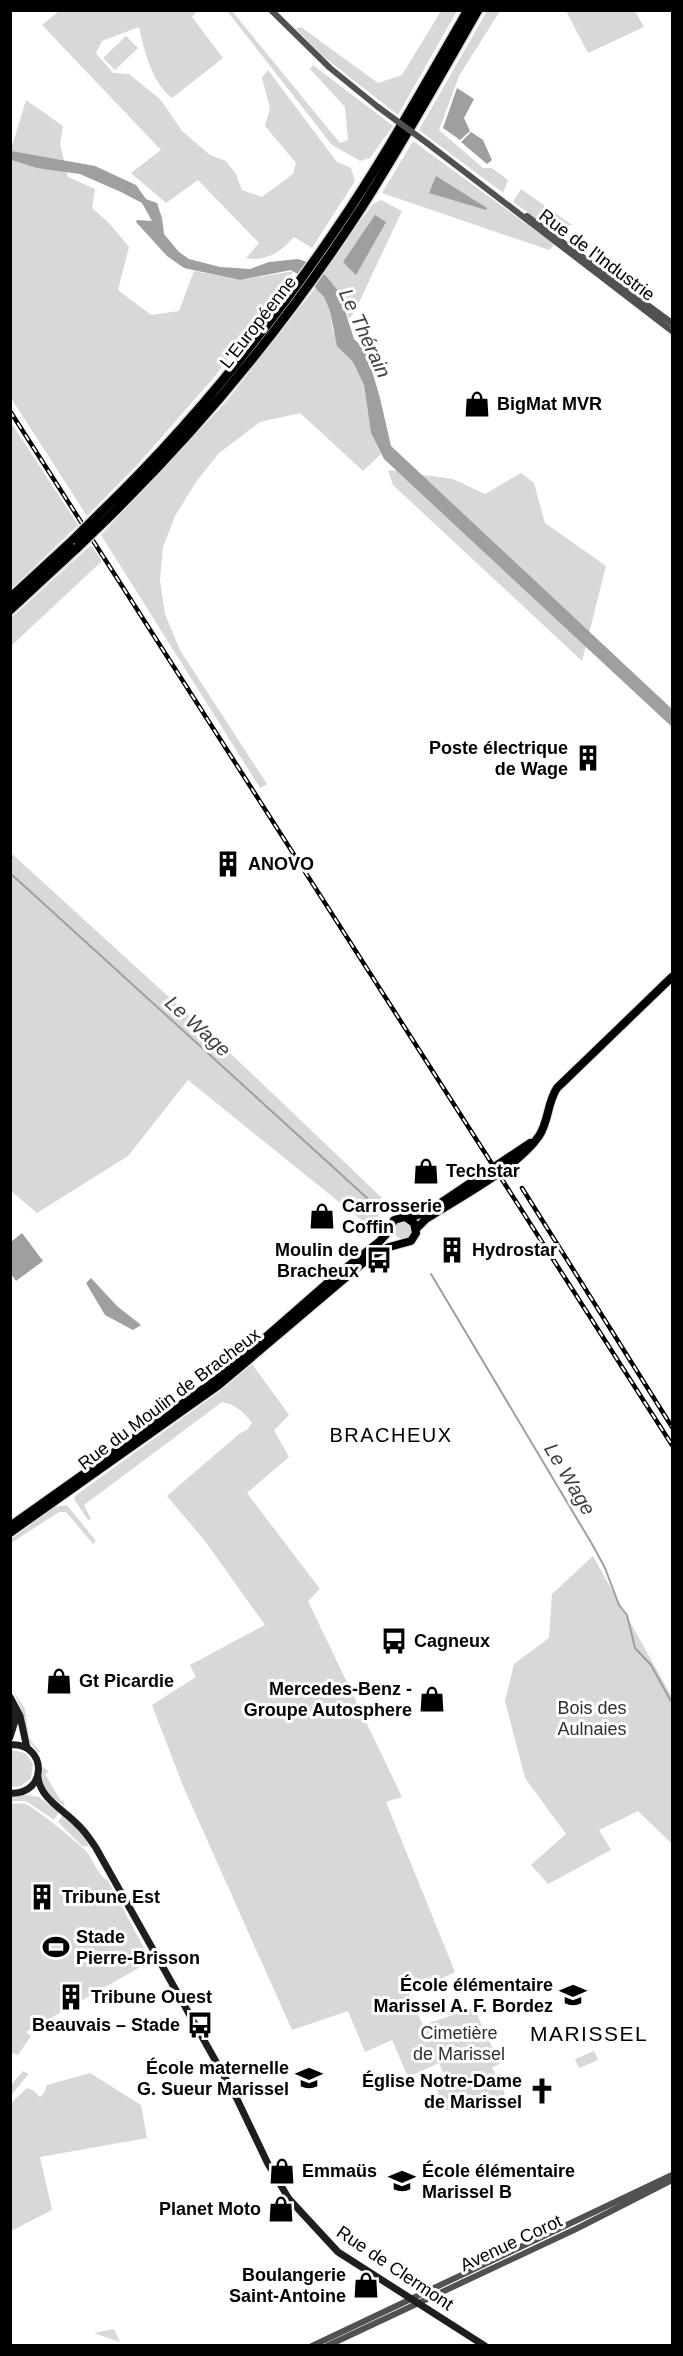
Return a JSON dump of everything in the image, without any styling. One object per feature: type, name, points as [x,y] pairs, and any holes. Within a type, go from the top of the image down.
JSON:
[{"type":"highway","name":"L'Européenne","points":[[323,256],[468,10]]},
{"type":"highway","name":"L'Européenne","points":[[10,610],[103,517],[299,289],[405,138],[478,10]]},
{"type":"highway","name":"L'Européenne","points":[[10,598],[75,544]]},
{"type":"main road","points":[[416,1229],[426,1219],[518,1159],[545,1125],[554,1092],[672,977]]},
{"type":"main road","points":[[409,1218],[414,1222],[415,1236],[411,1241],[400,1243],[392,1238],[389,1231],[395,1219],[418,1216],[429,1210],[538,1136]]},
{"type":"main road","name":"Rue du Moulin de Bracheux","points":[[10,1533],[181,1413],[262,1345],[389,1231]]},
{"type":"main road","name":"Rue du Moulin de Bracheux","points":[[303,1309],[370,1257],[400,1243]]},
{"type":"main road","name":"Rue du Moulin de Bracheux","points":[[10,1526],[262,1345]]},
{"type":"main road","points":[[10,1697],[20,1716],[27,1748],[10,1745]]},
{"type":"main road","points":[[10,1708],[15,1721],[10,1737]]},
{"type":"main road","name":"Rue de Clermont","points":[[27,1748],[38,1760],[38,1776],[43,1792],[81,1828],[96,1848],[237,2099],[268,2164],[289,2199],[335,2250],[485,2346]]},
{"type":"main road","points":[[10,1793],[24,1791],[32,1786],[38,1776]]},
{"type":"main road","name":"Rue de Clermont","points":[[24,1791],[38,1793],[57,1806]]},
{"type":"street","points":[[271,10],[293,32]]},
{"type":"street","points":[[276,10],[293,32]]},
{"type":"street","name":"Rue de l'Industrie","points":[[293,32],[335,73],[378,107],[672,331]]},
{"type":"street","name":"Rue de l'Industrie","points":[[504,201],[558,237],[672,323]]},
{"type":"street","name":"Avenue Corot","points":[[327,2346],[672,2175]]},
{"type":"street","name":"Avenue Corot","points":[[312,2346],[415,2302],[672,2181]]},
{"type":"green space","points":[[59,11],[197,11],[192,17],[223,58],[172,98],[165,92],[154,75],[146,56],[139,27],[102,41],[96,53],[113,73],[129,74],[161,100],[182,131],[210,155],[226,161],[236,174],[242,190],[262,197],[293,174],[296,163],[265,126],[270,109],[262,77],[268,70],[337,162],[351,168],[355,181],[312,248],[294,237],[273,255],[260,259],[246,258],[259,243],[198,180],[166,203],[131,173],[161,150],[42,25]]},
{"type":"green space","points":[[227,11],[232,11],[340,143],[348,140],[345,107],[310,69],[313,65],[393,126],[370,158],[360,161],[332,145]]},
{"type":"green space","points":[[441,11],[457,11],[398,115],[324,57],[296,29],[301,27],[378,83],[402,75]]},
{"type":"green space","points":[[487,11],[500,11],[459,76],[439,130],[483,168],[492,168],[508,180],[503,193],[419,130]]},
{"type":"green space","points":[[566,11],[635,11],[644,27],[588,53]]},
{"type":"green space","points":[[126,36],[138,48],[115,70],[103,58]]},
{"type":"green space","points":[[26,100],[63,126],[60,144],[68,177],[95,189],[92,208],[109,223],[129,247],[118,290],[151,315],[179,311],[194,271],[240,280],[294,271],[215,376],[139,463],[87,516],[11,398],[11,143],[13,143]]},
{"type":"green space","points":[[413,141],[554,245],[549,250],[382,193]]},
{"type":"green space","points":[[521,189],[572,225],[550,228],[513,202]]},
{"type":"green space","points":[[381,200],[402,211],[355,311],[349,319],[339,292],[322,273],[372,205]]},
{"type":"green space","points":[[316,287],[324,297],[330,311],[333,332],[353,362],[364,385],[371,433],[381,454],[363,471],[300,413],[260,422],[219,453],[196,482],[175,516],[163,547],[160,580],[165,614],[180,650],[267,784],[260,788],[101,535],[225,403]]},
{"type":"green space","points":[[10,421],[78,525],[11,589],[10,589]]},
{"type":"green space","points":[[388,470],[453,479],[485,494],[521,473],[534,483],[545,523],[606,566],[582,661],[393,485]]},
{"type":"green space","points":[[91,545],[102,561],[11,646],[11,618]]},
{"type":"green space","points":[[11,853],[228,1051],[381,1197],[376,1232],[188,1080],[128,1156],[37,1213],[11,1191]]},
{"type":"green space","points":[[399,1221],[407,1221],[412,1226],[410,1237],[399,1239],[394,1234],[394,1226]]},
{"type":"green space","name":"Cimetière de Marissel","points":[[252,1364],[289,1415],[274,1430],[289,1457],[247,1493],[320,1589],[308,1601],[402,1797],[386,1802],[455,1972],[409,1994],[423,2025],[474,2008],[500,2064],[492,2067],[505,2094],[483,2105],[459,2110],[442,2110],[437,2088],[447,2081],[439,2063],[408,2077],[392,2040],[365,2052],[348,2011],[292,2030],[183,1786],[152,1705],[196,1677],[190,1665],[265,1625],[205,1541],[167,1496],[239,1434],[248,1429],[252,1423],[239,1410],[222,1402],[84,1505],[91,1519],[88,1520],[74,1499],[76,1495],[220,1391]]},
{"type":"green space","points":[[67,1505],[96,1541],[93,1544],[66,1512],[59,1512],[11,1543],[11,1539],[54,1507]]},
{"type":"green space","name":"Bois des Aulnaies","points":[[593,1556],[672,1697],[672,1844],[638,1811],[599,1830],[611,1850],[548,1884],[531,1865],[566,1834],[525,1778],[505,1701],[514,1664],[549,1638],[552,1594]]},
{"type":"green space","points":[[14,1692],[25,1709],[29,1738],[40,1752],[38,1753],[27,1738],[24,1717]]},
{"type":"green space","points":[[11,1750],[25,1753],[33,1764],[31,1778],[21,1786],[11,1787]]},
{"type":"green space","points":[[43,1767],[49,1772],[45,1774],[61,1801],[63,1800],[65,1807],[46,1790],[42,1780]]},
{"type":"green space","points":[[27,1795],[39,1797],[59,1812],[54,1820],[26,1801],[11,1801],[10,1797]]},
{"type":"green space","points":[[11,1804],[30,1806],[87,1852],[99,1872],[108,1881],[151,1961],[26,2032],[31,2036],[18,2055],[10,2052]]},
{"type":"green space","points":[[63,1815],[83,1835],[89,1846],[82,1846],[58,1822]]},
{"type":"green space","points":[[594,2051],[598,2060],[579,2068],[575,2059]]},
{"type":"green space","points":[[23,2071],[29,2074],[11,2095],[11,2085]]},
{"type":"green space","points":[[90,2073],[141,2105],[147,2138],[40,2157],[52,2210],[11,2231],[11,2103],[27,2088],[40,2097],[47,2085]]},
{"type":"green space","points":[[114,2329],[120,2342],[94,2333]]},
{"type":"shaded area","points":[[457,88],[474,99],[464,118],[470,131],[460,140],[443,128]]},
{"type":"shaded area","points":[[471,132],[483,140],[492,160],[487,164],[461,142]]},
{"type":"shaded area","points":[[11,151],[95,166],[136,185],[146,199],[157,203],[164,234],[179,252],[189,259],[220,267],[250,269],[269,262],[298,259],[310,263],[326,276],[339,292],[354,339],[366,350],[391,446],[672,709],[672,727],[384,459],[371,433],[364,385],[353,362],[337,346],[330,311],[324,297],[309,281],[291,270],[240,280],[184,268],[167,256],[136,222],[137,220],[152,221],[142,203],[80,174],[37,168],[12,160],[11,166]]},
{"type":"shaded area","points":[[436,176],[487,208],[486,210],[429,193]]},
{"type":"shaded area","points":[[375,215],[386,222],[356,275],[343,262]]},
{"type":"shaded area","points":[[22,1233],[43,1261],[16,1281],[11,1274],[11,1242]]},
{"type":"shaded area","points":[[91,1278],[117,1306],[141,1325],[133,1330],[105,1315],[86,1283]]},
{"type":"waterway","name":"Le Wage","points":[[10,873],[367,1198]]},
{"type":"waterway","name":"Le Wage","points":[[431,1274],[592,1544],[605,1568],[619,1605],[627,1615],[635,1648],[651,1665],[672,1703]]},
{"type":"railway","points":[[10,411],[672,1445]]},
{"type":"railway","points":[[522,1188],[672,1427]]},
{"type":"place","name":"BigMat MVR","points":[[477,404]]},
{"type":"place","name":"Poste électrique de Wage","points":[[588,758]]},
{"type":"place","name":"ANOVO","points":[[228,864]]},
{"type":"place","name":"Techstar","points":[[426,1171]]},
{"type":"place","name":"Carrosserie Coffin","points":[[322,1216]]},
{"type":"place","name":"Hydrostar","points":[[452,1250]]},
{"type":"place","name":"Moulin de Bracheux","points":[[379,1260]]},
{"type":"place","name":"Cagneux","points":[[394,1641]]},
{"type":"place","name":"Gt Picardie","points":[[59,1681]]},
{"type":"place","name":"Mercedes-Benz - Groupe Autosphere","points":[[432,1699]]},
{"type":"place","name":"Tribune Est","points":[[42,1897]]},
{"type":"place","name":"Stade Pierre-Brisson","points":[[56,1947]]},
{"type":"place","name":"École élémentaire Marissel A. F. Bordez","points":[[573,1995]]},
{"type":"place","name":"Tribune Ouest","points":[[71,1997]]},
{"type":"place","name":"Beauvais – Stade","points":[[200,2025]]},
{"type":"place","name":"École maternelle G. Sueur Marissel","points":[[309,2078]]},
{"type":"place","name":"Église Notre-Dame de Marissel","points":[[542,2091]]},
{"type":"place","name":"Emmaüs","points":[[282,2171]]},
{"type":"place","name":"École élémentaire Marissel B","points":[[402,2181]]},
{"type":"place","name":"Planet Moto","points":[[281,2209]]},
{"type":"place","name":"Boulangerie Saint-Antoine","points":[[366,2285]]},
{"type":"district","name":"BRACHEUX","points":[[391,1435]]},
{"type":"district","name":"MARISSEL","points":[[589,2033]]},
{"type":"water label","name":"Le Thérain","points":[[365,333]]}]
